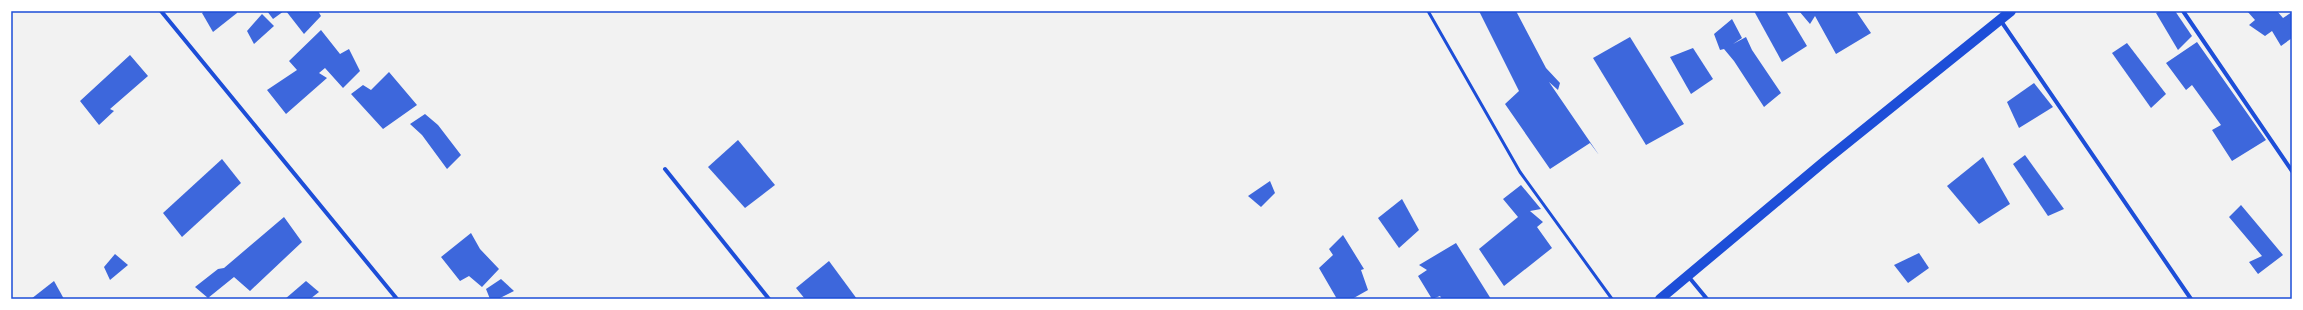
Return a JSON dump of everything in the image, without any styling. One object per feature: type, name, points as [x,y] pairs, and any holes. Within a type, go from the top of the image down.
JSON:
[{"type":"main road","points":[[1660,299],[1826,160],[2011,11]]},
{"type":"street","points":[[161,11],[397,299]]},
{"type":"street","points":[[2183,11],[2292,172]]},
{"type":"street","points":[[2000,20],[2191,299]]},
{"type":"street","points":[[665,169],[769,299]]},
{"type":"street","points":[[1688,276],[1707,299]]},
{"type":"lane","points":[[1428,11],[1520,172],[1612,299]]},
{"type":"building","points":[[205,11],[237,11],[237,13],[213,32],[202,13]]},
{"type":"building","points":[[267,11],[284,11],[273,19]]},
{"type":"building","points":[[286,11],[318,11],[321,16],[304,34]]},
{"type":"building","points":[[1479,11],[1516,11],[1546,68],[1560,83],[1558,90],[1549,82],[1599,155],[1590,143],[1550,169],[1505,104],[1519,91]]},
{"type":"building","points":[[1754,11],[1786,11],[1807,46],[1782,62]]},
{"type":"building","points":[[1799,11],[1856,11],[1871,33],[1836,54],[1815,16],[1810,24]]},
{"type":"building","points":[[2160,11],[2175,11],[2192,36],[2178,50],[2156,13]]},
{"type":"building","points":[[2247,11],[2277,11],[2283,18],[2292,12],[2292,38],[2281,46],[2272,31],[2265,36],[2249,25],[2255,20]]},
{"type":"building","points":[[262,14],[274,26],[254,44],[247,31]]},
{"type":"building","points":[[1732,19],[1742,38],[1733,44],[1746,37],[1752,50],[1781,93],[1764,107],[1734,61],[1724,49],[1720,50],[1714,34]]},
{"type":"building","points":[[321,30],[340,54],[349,49],[360,71],[343,88],[325,68],[319,73],[327,78],[286,114],[267,90],[297,70],[289,61]]},
{"type":"building","points":[[1630,37],[1684,124],[1646,145],[1593,58]]},
{"type":"building","points":[[2197,42],[2266,140],[2232,161],[2212,130],[2221,125],[2192,85],[2186,90],[2166,63]]},
{"type":"building","points":[[2127,43],[2166,94],[2151,108],[2112,53]]},
{"type":"building","points":[[1693,48],[1713,79],[1691,94],[1670,57]]},
{"type":"building","points":[[130,55],[148,76],[110,109],[114,111],[99,125],[80,101]]},
{"type":"building","points":[[389,72],[417,105],[383,129],[351,94],[363,85],[371,90]]},
{"type":"building","points":[[2034,83],[2053,107],[2019,128],[2007,102]]},
{"type":"building","points":[[425,114],[438,125],[461,155],[447,169],[422,135],[410,124]]},
{"type":"building","points":[[738,140],[775,185],[745,208],[708,167]]},
{"type":"building","points":[[2025,155],[2064,209],[2048,216],[2013,164]]},
{"type":"building","points":[[1983,157],[2010,204],[1979,224],[1947,186]]},
{"type":"building","points":[[222,159],[241,183],[182,237],[163,213]]},
{"type":"building","points":[[1270,181],[1275,193],[1261,207],[1248,196]]},
{"type":"building","points":[[1521,185],[1541,209],[1530,211],[1543,222],[1537,227],[1552,248],[1504,286],[1479,249],[1518,217],[1503,199]]},
{"type":"building","points":[[1402,199],[1419,230],[1399,248],[1378,218]]},
{"type":"building","points":[[2241,205],[2283,255],[2258,274],[2249,262],[2262,256],[2229,217]]},
{"type":"building","points":[[284,217],[302,242],[250,291],[234,277],[208,298],[195,287],[218,269],[224,268]]},
{"type":"building","points":[[471,233],[480,249],[499,269],[482,287],[469,276],[460,281],[441,257]]},
{"type":"building","points":[[1343,235],[1364,269],[1361,270],[1368,290],[1352,299],[1337,299],[1319,268],[1333,255],[1329,249]]},
{"type":"building","points":[[1456,243],[1491,299],[1442,299],[1440,296],[1432,299],[1418,276],[1427,270],[1419,265]]},
{"type":"building","points":[[1919,253],[1929,268],[1908,283],[1894,265]]},
{"type":"building","points":[[115,254],[128,265],[110,280],[104,267]]},
{"type":"building","points":[[829,261],[857,299],[805,299],[796,288]]},
{"type":"building","points":[[501,279],[514,291],[498,299],[490,299],[486,289]]},
{"type":"building","points":[[54,281],[64,299],[31,299]]},
{"type":"building","points":[[306,281],[319,292],[310,299],[285,299]]}]
